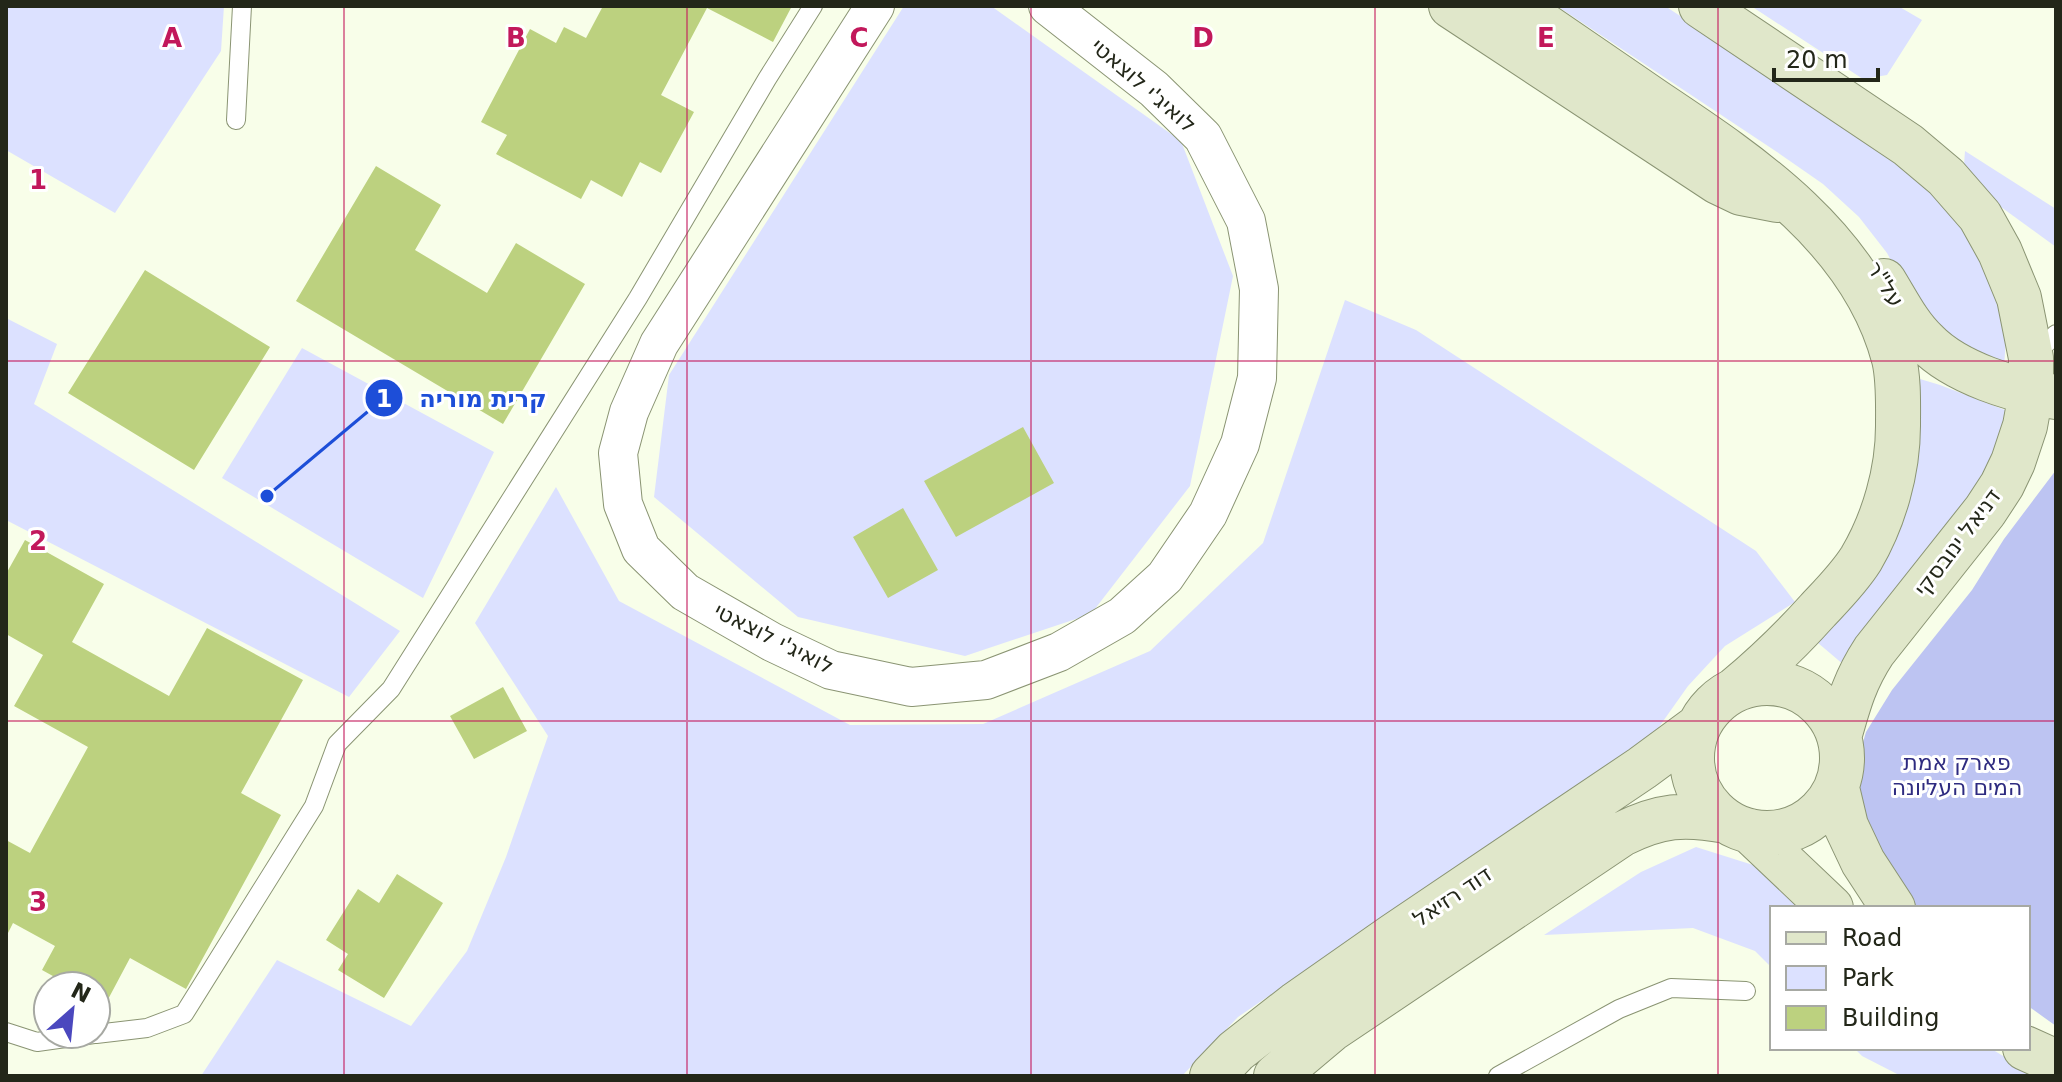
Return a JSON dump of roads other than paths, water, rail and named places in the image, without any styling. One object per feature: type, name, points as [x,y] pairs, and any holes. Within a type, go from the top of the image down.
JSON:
[{"type":"street","name":"לואיג'י לוצאטי","points":[[875,6],[659,344],[629,412],[618,453],[623,504],[641,549],[685,592],[772,642],[831,670],[911,687],[986,680],[1059,652],[1122,616],[1165,577],[1208,514],[1240,444],[1257,378],[1259,289],[1246,221],[1203,137],[1154,89],[1048,6]]},
{"type":"street","points":[[1451,6],[1718,182],[1764,199],[1789,200]]},
{"type":"street","points":[[1516,6],[1726,149],[1789,200],[1829,241],[1867,292],[1894,361],[1898,441],[1892,481],[1879,523],[1860,560],[1788,643],[1708,712],[1692,747],[1692,768],[1698,789],[1710,807],[1738,826],[1829,906]]},
{"type":"street","name":"דניאל ינובסקי","points":[[1701,6],[1908,145],[1946,177],[1980,216],[2000,252],[2046,369],[2002,485],[1859,674],[1840,734]]},
{"type":"street","name":"על\"ר","points":[[1726,149],[1766,165],[1806,189],[1842,222],[1871,259],[1911,325],[1928,345],[1950,360],[2006,387],[2046,369]]},
{"type":"street","points":[[1735,690],[1755,683],[1777,683],[1797,689],[1815,700],[1830,715],[1840,734],[1843,755],[1837,788],[1826,806],[1811,820],[1792,830],[1771,834],[1738,826]]},
{"type":"street","name":"דוד רזיאל","points":[[1212,1076],[1236,1051],[1296,1004],[1699,726]]},
{"type":"street","points":[[1837,788],[1846,826],[1863,862],[1892,906]]},
{"type":"street","name":"דוד רזיאל","points":[[1276,1076],[1332,1029],[1622,834],[1645,822],[1667,817],[1697,815],[1738,826]]},
{"type":"street","points":[[2030,1029],[2056,1045]]},
{"type":"street","points":[[2029,1050],[2056,1062]]},
{"type":"lane","points":[[236,120],[242,6]]},
{"type":"lane","points":[[112,1032],[147,1028],[184,1014],[314,806],[337,744],[391,689],[638,298],[813,6]]},
{"type":"lane","points":[[1510,1073],[1619,1009],[1671,988],[1746,991]]},
{"type":"lane","points":[[6,1032],[32,1040]]},
{"type":"place","name":"קרית מוריה","points":[[267,496]]},
{"type":"park label","name":"פארק אמת המים העליונה","points":[[1957,774]]}]
